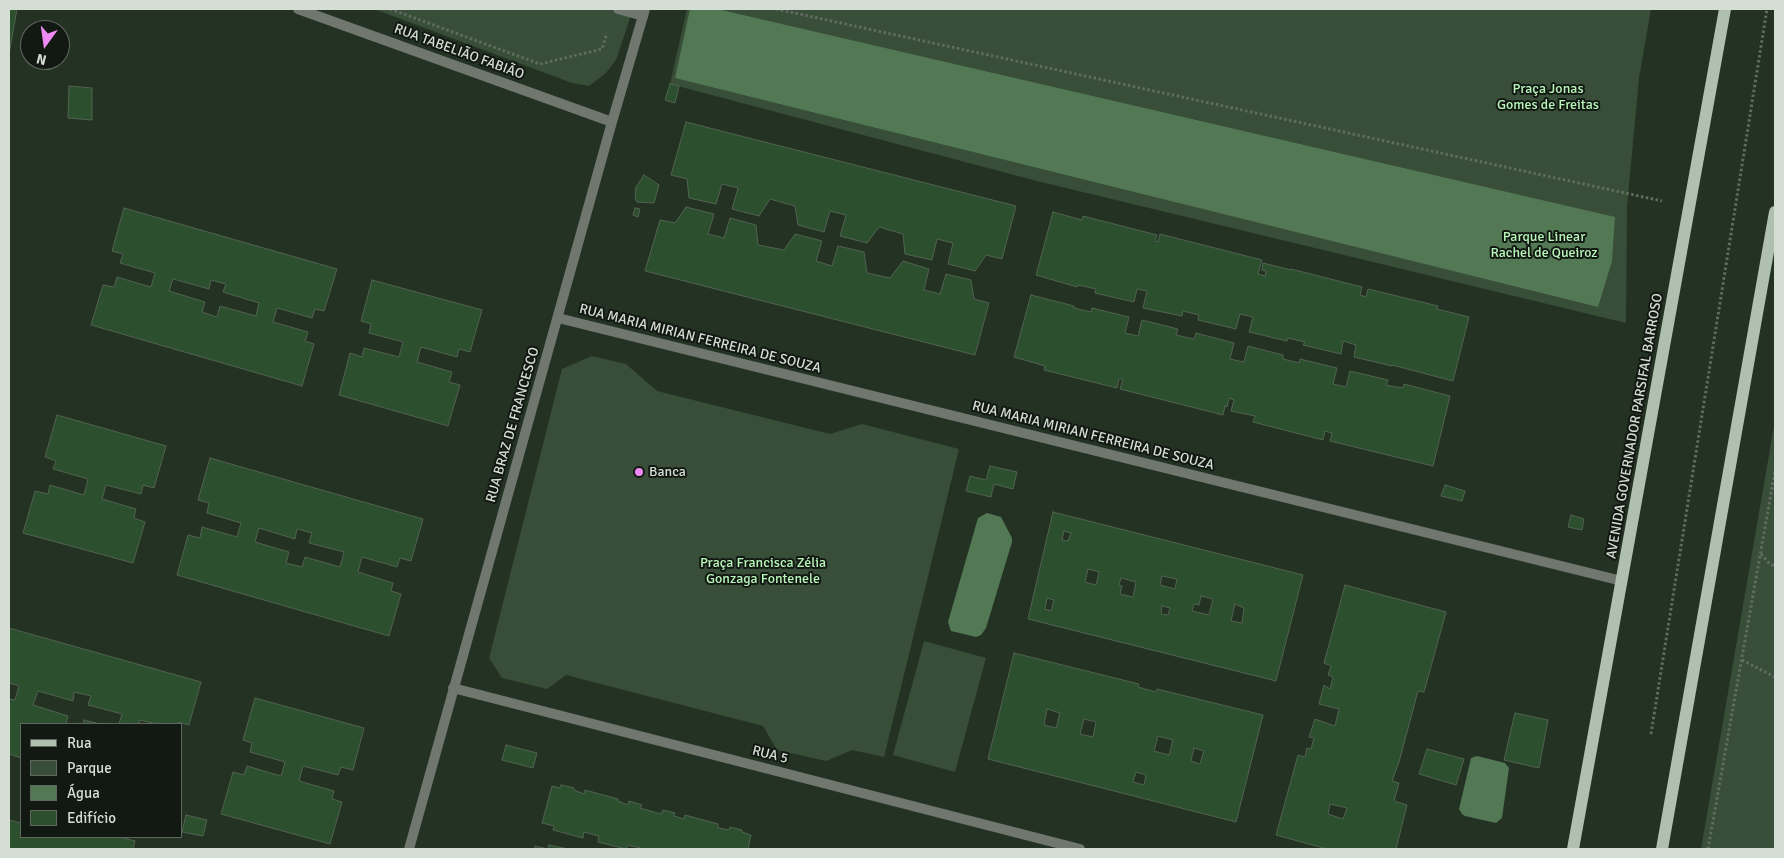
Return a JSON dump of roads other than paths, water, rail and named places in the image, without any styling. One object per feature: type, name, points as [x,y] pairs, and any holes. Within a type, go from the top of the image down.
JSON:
[{"type":"main road","name":"AVENIDA GOVERNADOR PARSIFAL BARROSO","points":[[1573,849],[1725,9]]},
{"type":"main road","points":[[1662,849],[1775,212]]},
{"type":"street","name":"RUA TABELIÃO FABIÃO","points":[[298,9],[612,122]]},
{"type":"street","points":[[618,9],[644,12]]},
{"type":"street","name":"RUA BRAZ DE FRANCESCO","points":[[409,849],[644,12]]},
{"type":"street","name":"RUA MARIA MIRIAN FERREIRA DE SOUZA","points":[[558,318],[1622,581]]},
{"type":"street","name":"RUA 5","points":[[453,688],[1080,849]]},
{"type":"water","name":"Parque Linear Rachel de Queiroz","points":[[690,9],[717,9],[1615,217],[1612,261],[1598,307],[675,78]]},
{"type":"water","points":[[987,513],[1001,517],[1012,538],[1012,542],[986,628],[981,635],[976,637],[951,631],[948,622],[978,518]]},
{"type":"water","points":[[1477,756],[1505,763],[1509,768],[1502,818],[1496,823],[1465,816],[1459,809],[1471,758]]},
{"type":"place","name":"Banca","points":[[639,472]]},
{"type":"park label","name":"Praça Jonas Gomes de Freitas","points":[[1548,98]]},
{"type":"park label","name":"Praça Francisca Zélia Gonzaga Fontenele","points":[[763,572]]}]
